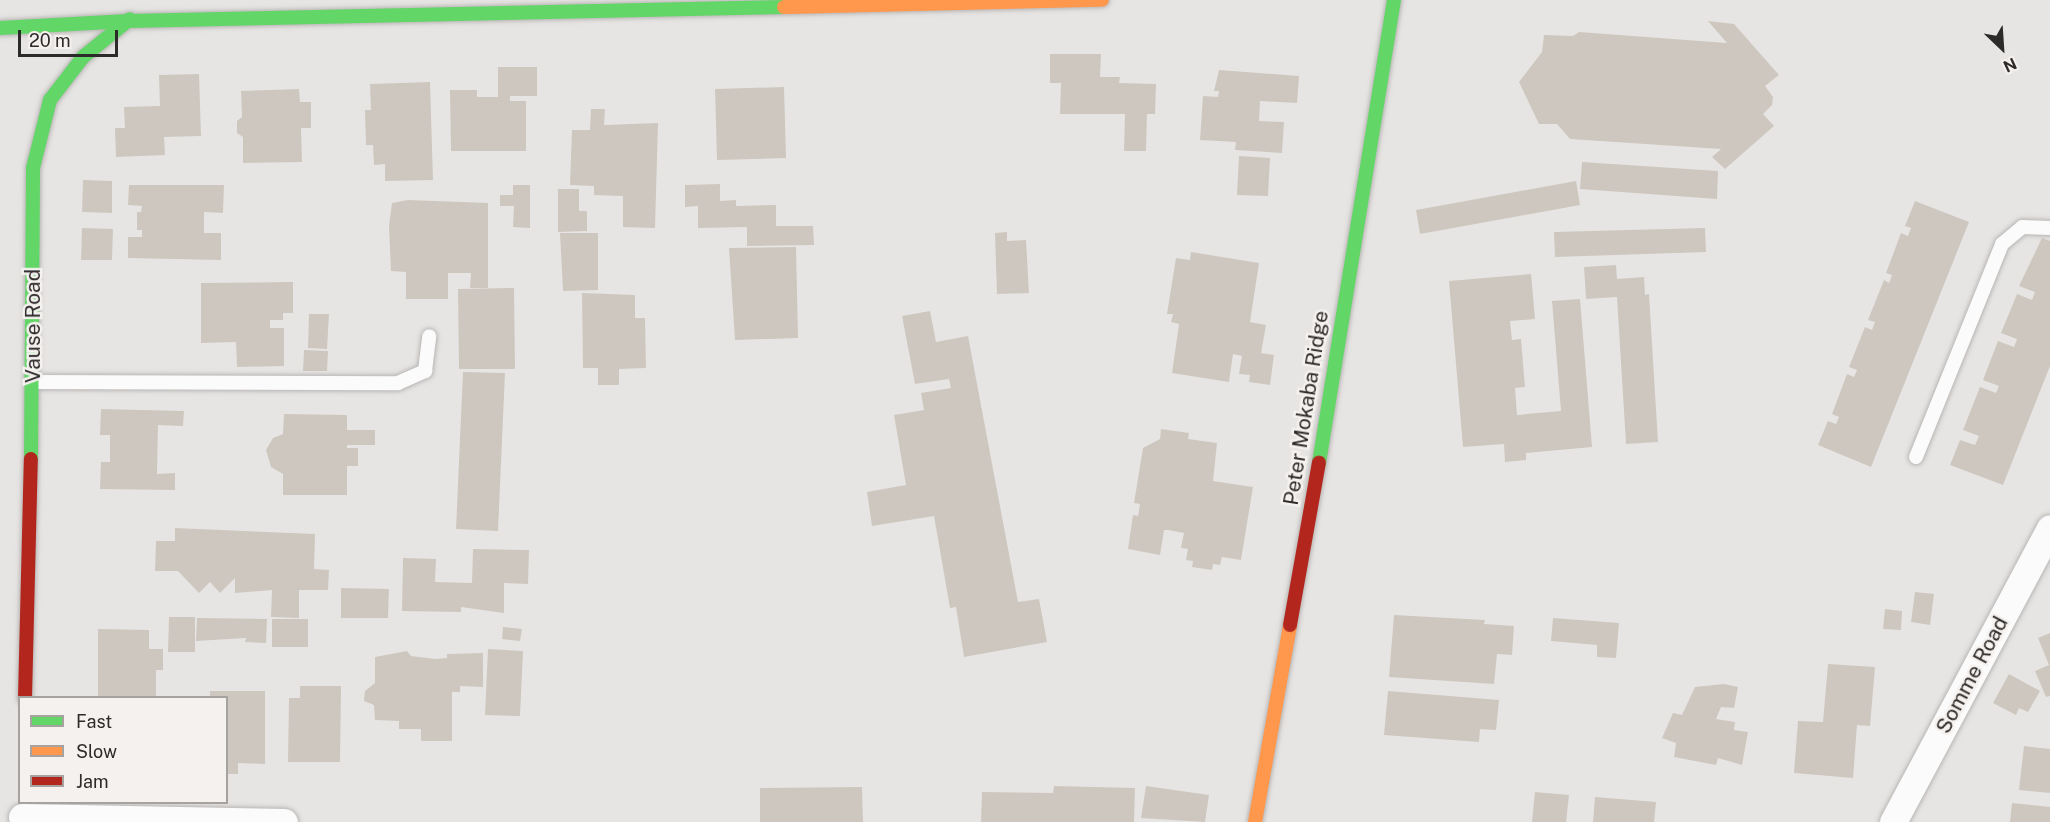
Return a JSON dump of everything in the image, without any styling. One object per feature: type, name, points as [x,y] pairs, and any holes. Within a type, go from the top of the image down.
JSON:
[{"type":"street","points":[[0,28],[128,21],[1102,0]]},
{"type":"street","name":"Peter Mokaba Ridge","points":[[1255,822],[1321,453],[1394,0]]},
{"type":"street","name":"Vause Road","points":[[25,696],[33,382],[33,168],[39,132],[50,100],[84,57],[144,7]]},
{"type":"street","name":"Somme Road","points":[[1893,822],[2050,528]]},
{"type":"street","points":[[22,814],[284,822]]},
{"type":"lane","points":[[1916,457],[2002,244],[2022,227],[2050,228]]},
{"type":"lane","points":[[33,382],[398,383],[425,371],[429,336]]},
{"type":"building","points":[[1708,21],[1734,24],[1779,75],[1765,86],[1773,97],[1772,105],[1763,114],[1774,126],[1725,169],[1712,157],[1721,149],[1570,139],[1557,124],[1539,124],[1519,82],[1542,52],[1544,35],[1573,36],[1579,32],[1727,43]]},
{"type":"building","points":[[1050,54],[1101,54],[1100,77],[1120,77],[1119,83],[1156,84],[1155,114],[1147,114],[1146,151],[1124,151],[1125,114],[1060,114],[1061,83],[1050,83]]},
{"type":"building","points":[[498,67],[537,67],[537,96],[510,96],[510,101],[526,101],[526,151],[451,151],[450,90],[477,90],[477,97],[498,97]]},
{"type":"building","points":[[1219,70],[1299,76],[1297,103],[1260,101],[1259,121],[1284,122],[1282,153],[1235,150],[1236,142],[1200,140],[1203,96],[1218,97],[1219,91],[1214,91]]},
{"type":"building","points":[[199,74],[201,136],[164,137],[165,155],[116,157],[115,128],[125,128],[124,107],[160,106],[159,75]]},
{"type":"building","points":[[430,82],[433,180],[385,181],[385,164],[374,165],[373,145],[366,145],[365,110],[371,110],[370,84]]},
{"type":"building","points":[[784,87],[786,158],[717,160],[715,89]]},
{"type":"building","points":[[299,89],[300,102],[311,102],[311,128],[301,128],[302,162],[243,163],[243,137],[237,133],[237,121],[242,117],[241,91]]},
{"type":"building","points":[[591,109],[605,109],[604,125],[658,123],[655,228],[623,227],[623,196],[594,195],[594,186],[570,185],[572,130],[590,130]]},
{"type":"building","points":[[1239,156],[1270,158],[1268,196],[1237,195]]},
{"type":"building","points":[[1582,162],[1718,171],[1717,199],[1580,189]]},
{"type":"building","points":[[83,180],[112,181],[112,213],[82,212]]},
{"type":"building","points":[[1576,181],[1580,205],[1420,234],[1416,210]]},
{"type":"building","points":[[720,184],[720,201],[736,200],[736,206],[776,205],[776,226],[813,226],[814,245],[747,246],[747,227],[698,228],[698,206],[685,207],[685,185]]},
{"type":"building","points":[[129,185],[224,185],[223,213],[204,212],[204,233],[221,233],[221,260],[128,258],[128,237],[142,237],[142,230],[137,230],[137,212],[141,212],[142,206],[128,205]]},
{"type":"building","points":[[513,185],[530,185],[530,228],[513,227],[514,206],[500,206],[500,195],[513,195]]},
{"type":"building","points":[[558,189],[579,189],[579,211],[587,211],[587,231],[558,232]]},
{"type":"building","points":[[408,200],[488,203],[488,288],[470,288],[471,273],[448,273],[448,299],[406,299],[406,272],[391,271],[389,226],[392,203]]},
{"type":"building","points":[[1915,201],[1969,222],[1871,467],[1818,445],[1828,421],[1836,424],[1839,417],[1832,414],[1847,374],[1854,377],[1857,370],[1849,367],[1865,327],[1872,330],[1875,322],[1868,320],[1884,280],[1889,283],[1892,275],[1886,273],[1901,233],[1908,236],[1911,228],[1905,226]]},
{"type":"building","points":[[82,228],[113,229],[112,260],[81,260]]},
{"type":"building","points":[[1705,228],[1706,252],[1555,257],[1554,232]]},
{"type":"building","points":[[1007,232],[1007,241],[1026,240],[1029,293],[997,294],[995,233]]},
{"type":"building","points":[[560,233],[598,233],[598,290],[563,291]]},
{"type":"building","points":[[2042,238],[2050,241],[2050,366],[2003,485],[1950,465],[1960,440],[1975,445],[1979,436],[1963,430],[1980,387],[1996,393],[1999,386],[1983,380],[1998,341],[2014,347],[2017,339],[2001,333],[2017,294],[2032,300],[2035,292],[2019,286]]},
{"type":"building","points":[[796,247],[798,338],[735,340],[729,248]]},
{"type":"building","points":[[1191,252],[1259,263],[1250,322],[1266,325],[1261,353],[1274,355],[1270,385],[1249,382],[1250,375],[1239,374],[1242,356],[1233,354],[1229,382],[1172,373],[1179,324],[1171,322],[1173,314],[1167,314],[1176,258],[1190,260]]},
{"type":"building","points":[[1616,265],[1617,279],[1644,277],[1645,295],[1649,294],[1658,442],[1626,444],[1617,297],[1586,299],[1584,267]]},
{"type":"building","points":[[1531,274],[1535,319],[1510,321],[1512,340],[1521,339],[1525,387],[1515,388],[1517,415],[1561,411],[1552,301],[1580,299],[1592,447],[1526,453],[1526,460],[1505,462],[1504,444],[1463,447],[1449,281]]},
{"type":"building","points":[[293,282],[293,313],[283,313],[283,320],[270,320],[270,328],[284,328],[284,366],[237,367],[236,342],[201,343],[201,283]]},
{"type":"building","points":[[514,288],[515,369],[459,369],[458,289]]},
{"type":"building","points":[[582,293],[635,295],[635,318],[645,318],[646,368],[619,369],[619,385],[598,385],[598,368],[583,368]]},
{"type":"building","points":[[930,311],[936,342],[968,336],[1018,602],[1039,599],[1047,642],[964,657],[956,607],[950,608],[934,516],[872,526],[867,492],[906,485],[894,415],[924,410],[921,393],[951,388],[949,379],[915,384],[902,316]]},
{"type":"building","points":[[309,314],[329,314],[327,349],[308,348]]},
{"type":"building","points":[[304,350],[328,351],[327,371],[303,371]]},
{"type":"building","points":[[463,372],[505,373],[498,531],[456,529]]},
{"type":"building","points":[[101,409],[184,411],[183,426],[158,425],[157,474],[175,473],[175,490],[100,489],[101,462],[110,462],[110,435],[100,435]]},
{"type":"building","points":[[284,414],[347,415],[347,430],[375,430],[375,445],[347,445],[347,448],[358,448],[358,466],[347,466],[347,495],[283,495],[283,474],[271,467],[266,450],[273,438],[283,434]]},
{"type":"building","points":[[1161,429],[1189,433],[1188,439],[1217,443],[1213,481],[1253,487],[1241,560],[1222,557],[1220,565],[1213,564],[1212,570],[1192,567],[1193,561],[1186,560],[1188,549],[1181,548],[1184,533],[1168,530],[1164,530],[1160,555],[1128,549],[1133,515],[1138,516],[1140,504],[1134,503],[1143,448],[1160,439]]},
{"type":"building","points":[[175,528],[315,534],[314,569],[329,570],[328,590],[299,590],[299,618],[271,617],[272,590],[235,593],[235,578],[220,593],[210,582],[199,593],[178,571],[155,571],[156,541],[175,541]]},
{"type":"building","points":[[473,549],[529,550],[528,584],[504,583],[504,613],[461,607],[461,612],[402,611],[403,558],[436,559],[435,582],[472,583]]},
{"type":"building","points":[[341,588],[389,589],[388,618],[341,618]]},
{"type":"building","points":[[1915,592],[1934,594],[1930,625],[1911,622]]},
{"type":"building","points":[[1885,609],[1902,611],[1901,630],[1883,629]]},
{"type":"building","points":[[1394,615],[1485,620],[1484,624],[1514,626],[1512,655],[1497,654],[1494,684],[1389,677]]},
{"type":"building","points":[[169,617],[195,617],[195,652],[168,652]]},
{"type":"building","points":[[197,618],[267,619],[266,643],[245,642],[246,638],[196,641]]},
{"type":"building","points":[[1553,618],[1619,623],[1616,658],[1597,657],[1597,645],[1551,641]]},
{"type":"building","points":[[272,619],[308,619],[308,647],[272,647]]},
{"type":"building","points":[[503,627],[522,629],[520,641],[502,639]]},
{"type":"building","points":[[98,629],[149,630],[149,649],[163,649],[163,670],[156,670],[156,696],[98,696]]},
{"type":"building","points":[[2050,633],[2050,696],[2046,697],[2035,671],[2049,665],[2038,638]]},
{"type":"building","points":[[488,649],[523,651],[520,716],[485,715]]},
{"type":"building","points":[[407,651],[411,656],[435,659],[447,658],[447,654],[483,653],[483,687],[460,686],[460,692],[452,692],[452,741],[421,741],[421,729],[399,729],[399,721],[375,720],[374,705],[364,701],[365,691],[375,683],[375,657]]},
{"type":"building","points":[[1828,664],[1875,667],[1870,726],[1857,725],[1853,778],[1794,773],[1798,721],[1823,722]]},
{"type":"building","points":[[2009,674],[2040,691],[2028,712],[2019,708],[2016,715],[1993,703]]},
{"type":"building","points":[[1724,684],[1738,687],[1734,708],[1721,707],[1716,719],[1735,722],[1734,730],[1748,732],[1742,765],[1718,758],[1716,765],[1674,757],[1676,743],[1662,738],[1673,713],[1682,715],[1695,687]]},
{"type":"building","points":[[300,686],[341,686],[340,762],[288,762],[289,698],[300,698]]},
{"type":"building","points":[[210,691],[265,691],[265,764],[238,763],[238,774],[228,774],[228,696],[210,696]]},
{"type":"building","points":[[1388,691],[1499,700],[1496,730],[1480,729],[1479,742],[1384,735]]},
{"type":"building","points":[[2024,746],[2050,749],[2050,793],[2019,790]]},
{"type":"building","points":[[1054,786],[1135,788],[1134,822],[981,822],[982,792],[1053,793]]},
{"type":"building","points":[[1146,786],[1209,795],[1205,822],[1141,818]]},
{"type":"building","points":[[862,787],[863,822],[760,822],[760,788]]},
{"type":"building","points":[[1535,792],[1569,795],[1566,822],[1532,822]]},
{"type":"building","points":[[1595,797],[1656,802],[1654,822],[1593,822]]},
{"type":"building","points":[[2012,803],[2050,807],[2050,822],[2010,822]]},
{"type":"traffic: fast","points":[[1319,463],[1394,0]]},
{"type":"traffic: fast","points":[[0,28],[128,21],[784,7]]},
{"type":"traffic: fast","points":[[31,459],[33,168],[50,100],[83,57],[130,19]]},
{"type":"traffic: slow","points":[[784,7],[1102,0]]},
{"type":"traffic: slow","points":[[1255,822],[1290,625]]},
{"type":"traffic: jam","points":[[25,696],[31,459]]},
{"type":"traffic: jam","points":[[1290,625],[1319,463]]}]
